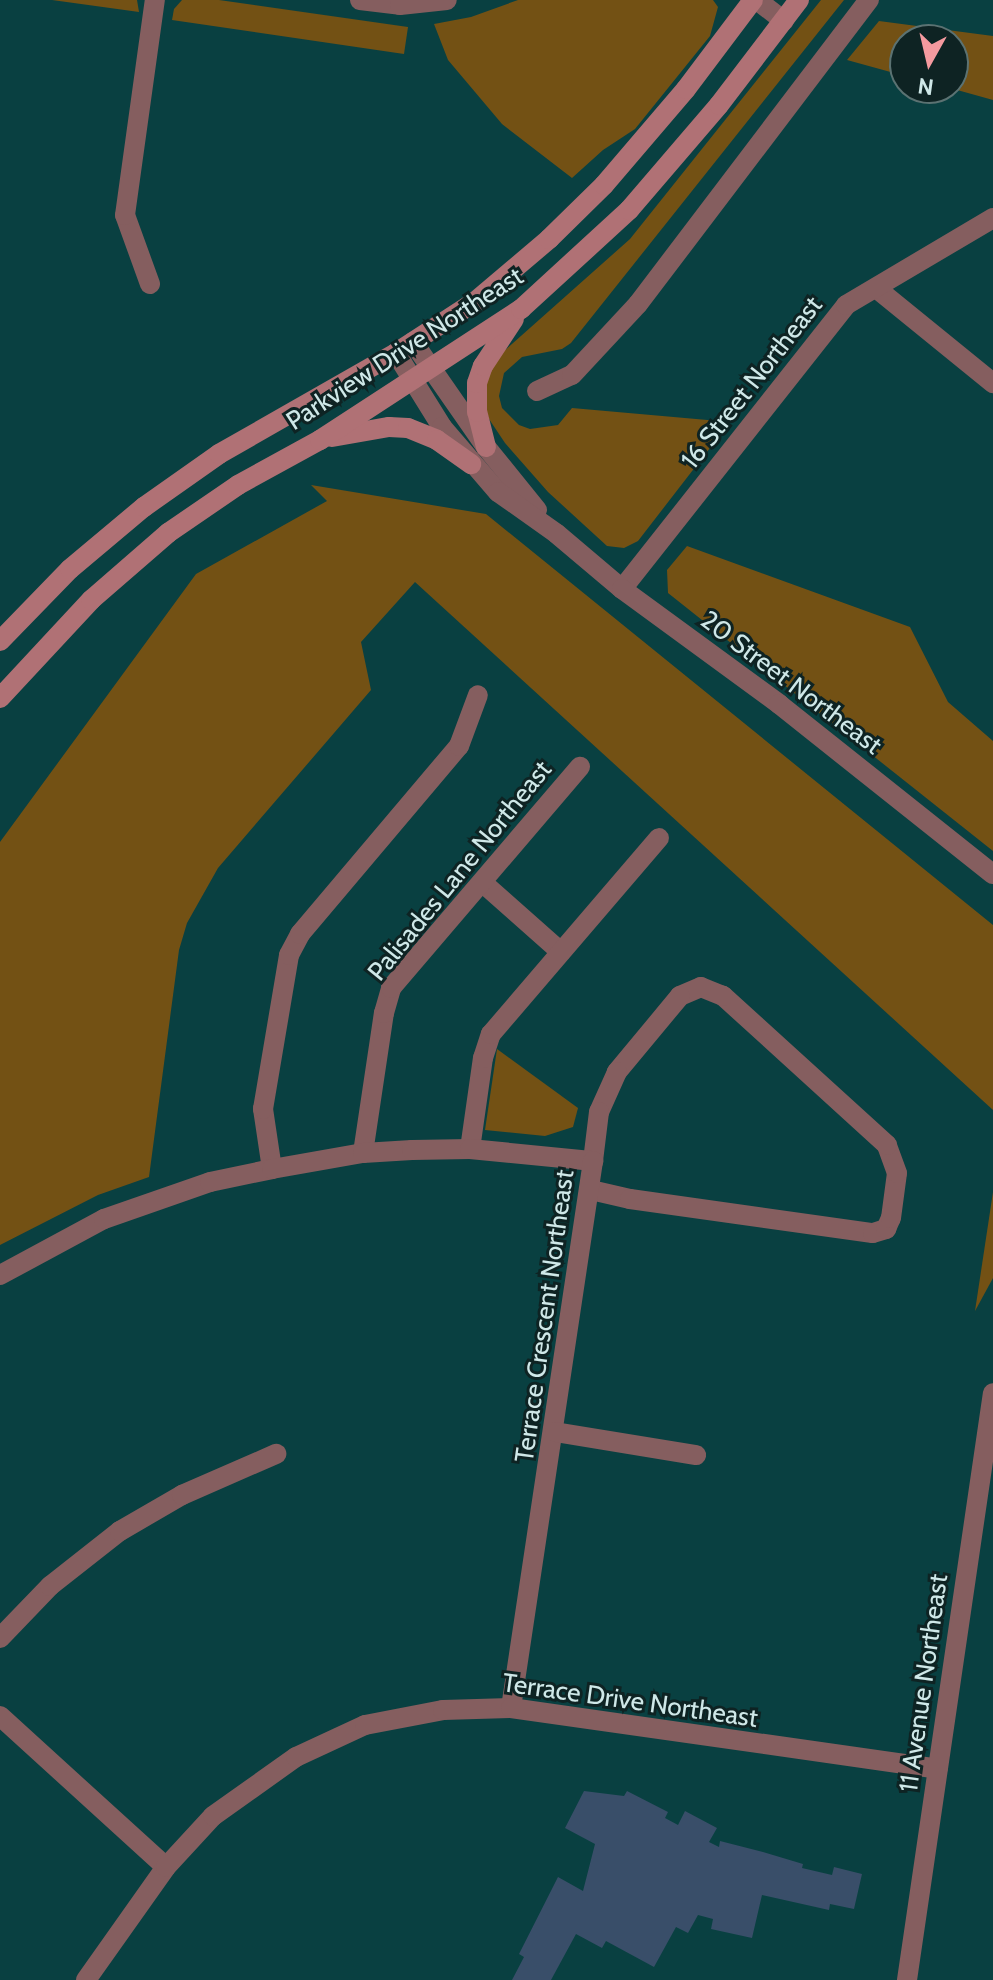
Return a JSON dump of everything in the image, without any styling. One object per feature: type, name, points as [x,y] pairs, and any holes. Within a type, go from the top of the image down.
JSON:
[{"type":"main road","name":"Parkview Drive Northeast","points":[[0,641],[70,569],[144,507],[219,454],[404,348],[476,301],[549,239],[604,185],[686,89],[755,0]]},
{"type":"main road","name":"Parkview Drive Northeast","points":[[0,698],[91,600],[168,533],[238,485],[320,440],[521,309],[629,210],[719,105],[799,0]]},
{"type":"main road","points":[[486,447],[477,412],[477,383],[483,366],[521,309]]},
{"type":"main road","points":[[320,440],[389,427],[408,428],[437,440],[471,464]]},
{"type":"street","points":[[150,284],[125,215],[155,0]]},
{"type":"street","points":[[360,0],[400,5],[447,0]]},
{"type":"street","points":[[755,0],[784,21]]},
{"type":"street","points":[[537,391],[572,375],[638,304],[869,0]]},
{"type":"street","name":"16 Street Northeast","points":[[622,589],[846,305],[993,218]]},
{"type":"street","points":[[876,288],[993,383]]},
{"type":"street","name":"20 Street Northeast","points":[[404,348],[422,375],[557,534]]},
{"type":"street","name":"20 Street Northeast","points":[[422,375],[442,427],[498,492],[557,534],[622,589],[779,704],[993,874]]},
{"type":"street","points":[[272,1169],[263,1109],[289,955],[300,934],[459,746],[478,695]]},
{"type":"street","name":"Palisades Lane Northeast","points":[[363,1153],[384,1013],[391,988],[580,767]]},
{"type":"street","points":[[470,1149],[483,1058],[491,1034],[659,838]]},
{"type":"street","points":[[483,883],[561,952]]},
{"type":"street","points":[[591,1190],[873,1233],[886,1229],[891,1218],[897,1173],[887,1145],[723,996],[701,987],[680,996],[617,1072],[599,1112],[593,1161]]},
{"type":"street","name":"Terrace Crescent Northeast","points":[[0,1275],[104,1219],[210,1182],[272,1169],[363,1153],[470,1149],[593,1161],[555,1432],[511,1708]]},
{"type":"street","name":"11 Avenue Northeast","points":[[907,1980],[993,1393]]},
{"type":"street","points":[[555,1432],[696,1455]]},
{"type":"street","points":[[0,1638],[50,1586],[120,1531],[182,1495],[276,1454]]},
{"type":"street","name":"Terrace Drive Northeast","points":[[86,1980],[166,1867],[196,1831],[231,1800],[272,1771],[329,1740],[365,1725],[405,1715],[443,1710],[511,1708],[938,1769]]},
{"type":"street","points":[[0,1716],[166,1867]]},
{"type":"shaded area","points":[[52,0],[137,0],[139,12]]},
{"type":"shaded area","points":[[182,0],[219,0],[408,27],[404,54],[172,20],[174,9]]},
{"type":"shaded area","points":[[518,0],[713,0],[718,7],[710,36],[635,129],[603,150],[572,178],[502,124],[448,60],[434,24],[471,17]]},
{"type":"shaded area","points":[[821,0],[844,0],[571,343],[562,349],[522,357],[504,373],[499,396],[502,408],[519,425],[530,429],[558,425],[572,408],[730,422],[638,541],[624,548],[607,546],[548,492],[505,443],[489,419],[483,399],[485,380],[494,360],[630,239]]},
{"type":"shaded area","points":[[879,21],[902,24],[889,24],[889,72],[847,60]]},
{"type":"shaded area","points":[[969,33],[993,36],[993,100],[969,93]]},
{"type":"shaded area","points":[[311,485],[486,514],[993,925],[993,1110],[415,582],[361,642],[371,690],[218,868],[187,923],[179,950],[149,1177],[98,1195],[0,1245],[0,842],[196,574],[327,501]]},
{"type":"shaded area","points":[[687,546],[910,627],[948,702],[993,741],[993,851],[668,593],[667,570]]},
{"type":"shaded area","points":[[497,1049],[578,1108],[573,1127],[545,1136],[485,1130]]},
{"type":"shaded area","points":[[993,1192],[993,1278],[975,1311]]},
{"type":"building","points":[[584,1791],[624,1796],[627,1791],[668,1812],[665,1818],[678,1825],[685,1811],[717,1828],[709,1842],[719,1847],[720,1841],[832,1875],[834,1867],[862,1874],[854,1909],[830,1904],[829,1910],[762,1895],[752,1938],[711,1929],[713,1919],[698,1915],[688,1933],[676,1927],[654,1967],[606,1941],[602,1948],[576,1934],[551,1980],[512,1980],[524,1957],[519,1954],[558,1877],[583,1891],[595,1844],[565,1828]]}]
